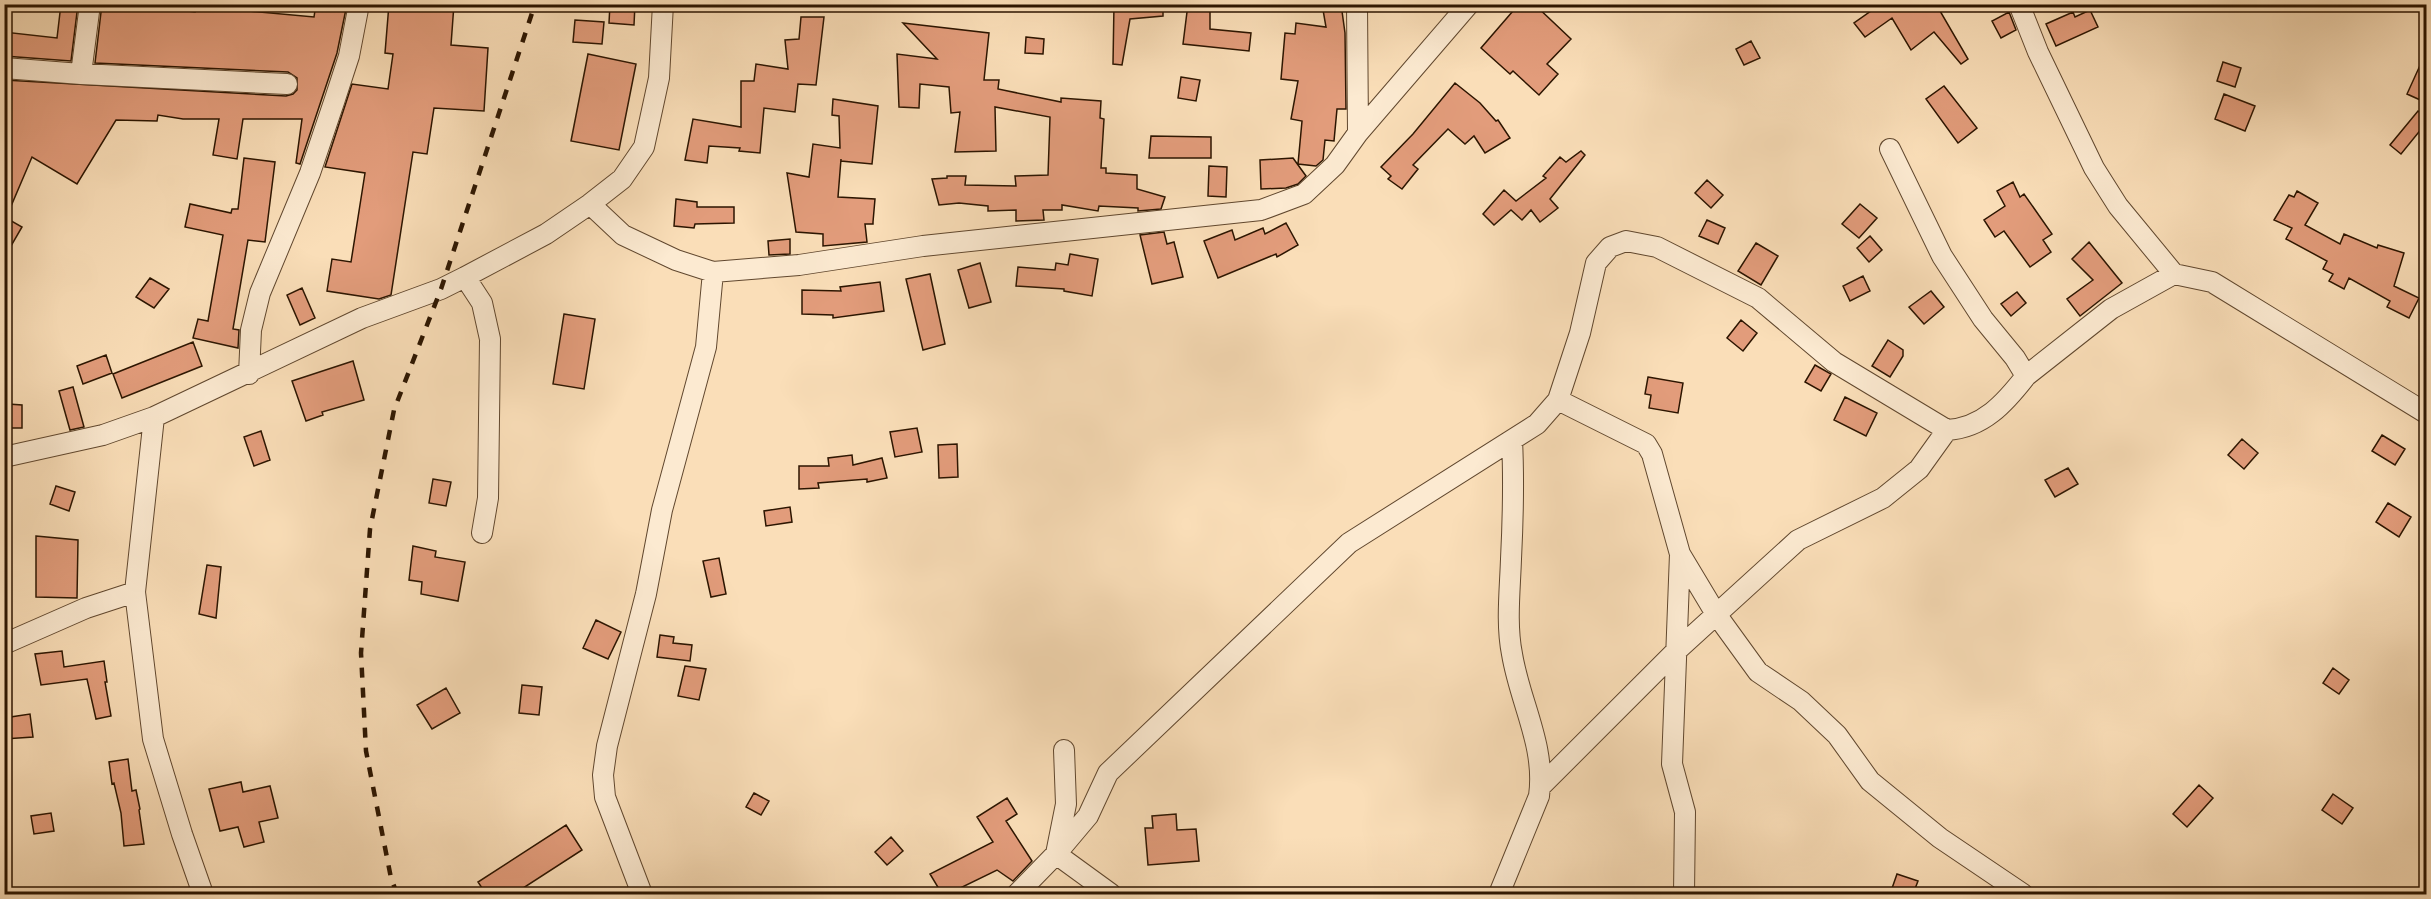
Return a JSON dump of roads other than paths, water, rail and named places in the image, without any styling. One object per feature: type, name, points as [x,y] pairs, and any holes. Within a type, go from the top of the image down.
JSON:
[{"type":"street","points":[[81,74],[90,4]]},
{"type":"street","points":[[249,374],[251,330],[260,293],[310,173],[349,56],[359,4]]},
{"type":"street","points":[[4,457],[104,435],[154,417],[249,374],[363,318],[441,289],[546,234],[590,204],[622,179],[644,147],[659,78],[663,4]]},
{"type":"street","points":[[1357,4],[1358,133]]},
{"type":"street","points":[[590,204],[623,236],[667,256],[713,272],[799,265],[922,246],[1261,210],[1304,194],[1335,165],[1358,133],[1469,4]]},
{"type":"street","points":[[2019,4],[2038,52],[2094,168],[2118,206],[2174,274],[2212,282],[2427,413]]},
{"type":"street","points":[[4,68],[287,84]]},
{"type":"street","points":[[1890,149],[1942,256],[1983,319],[2015,358],[2026,376]]},
{"type":"street","points":[[1017,894],[1056,854],[1088,816],[1108,773],[1349,543],[1537,424],[1558,400],[1580,333],[1596,263],[1610,248],[1626,241],[1657,247],[1758,298],[1834,362],[1947,430],[1960,429],[1995,412],[2026,376],[2111,309],[2174,274]]},
{"type":"street","points":[[642,894],[605,797],[603,775],[607,746],[646,594],[662,510],[706,347],[713,272]]},
{"type":"street","points":[[465,277],[482,303],[490,339],[488,498],[482,533]]},
{"type":"street","points":[[1558,400],[1646,444],[1652,454],[1680,554],[1716,614],[1758,672],[1801,701],[1838,735],[1870,781],[1940,838],[2024,894]]},
{"type":"street","points":[[154,417],[135,592],[153,739],[203,894]]},
{"type":"street","points":[[1540,786],[1675,652],[1798,540],[1883,498],[1919,469],[1947,430]]},
{"type":"street","points":[[1499,894],[1539,796],[1540,786],[1540,760],[1511,654],[1509,612],[1514,494],[1512,441]]},
{"type":"street","points":[[1680,554],[1672,764],[1685,813],[1684,894]]},
{"type":"street","points":[[4,644],[86,608],[135,592]]},
{"type":"street","points":[[1056,854],[1066,804],[1064,750]]},
{"type":"street","points":[[1056,854],[1111,894]]},
{"type":"railway","points":[[397,894],[391,878],[366,751],[361,653],[370,529],[394,410],[441,289],[535,4]]}]
